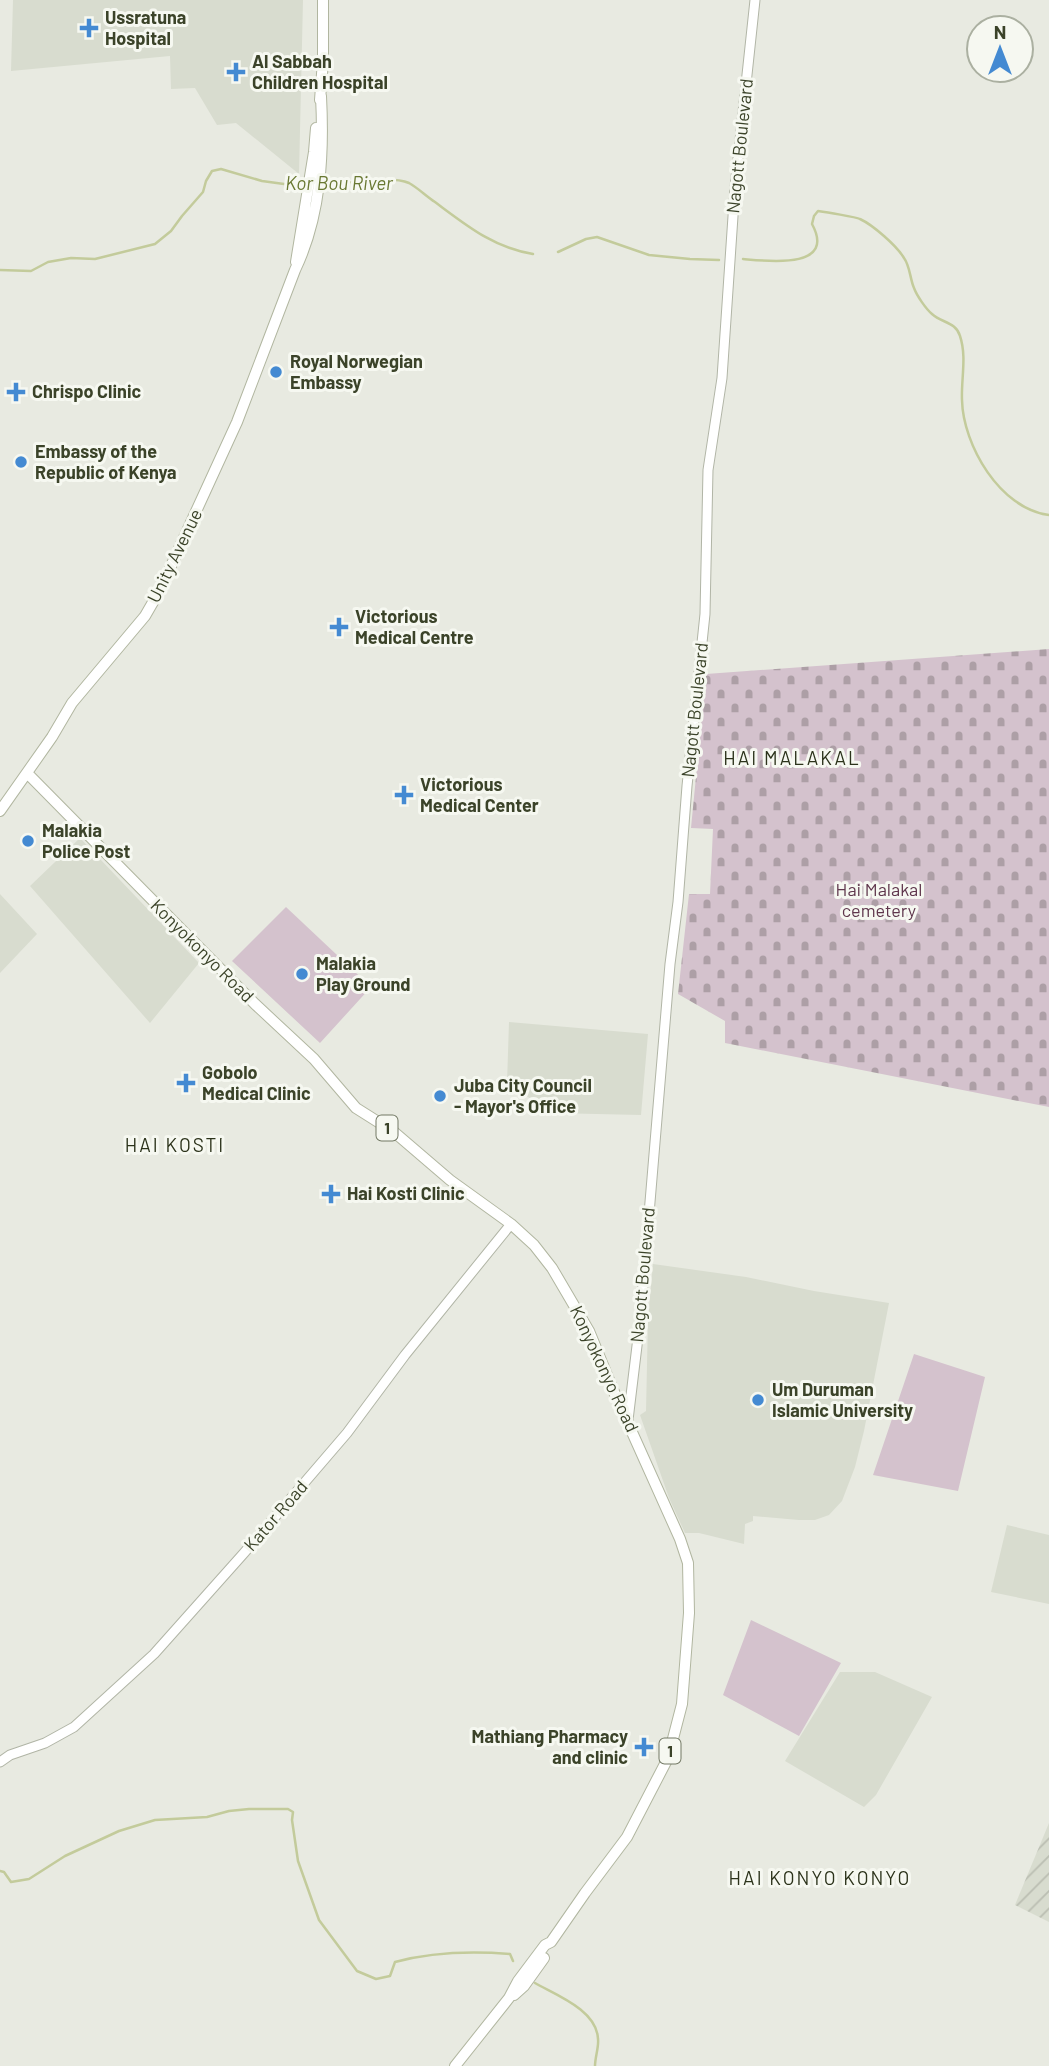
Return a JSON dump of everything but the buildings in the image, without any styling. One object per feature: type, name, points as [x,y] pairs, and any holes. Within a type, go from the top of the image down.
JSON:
[{"type":"main road","points":[[313,187],[323,61],[323,0]]},
{"type":"main road","points":[[313,187],[321,167],[321,96]]},
{"type":"main road","name":"Unity Avenue","points":[[0,811],[52,737],[72,703],[145,616],[160,590],[237,422],[295,270],[306,248],[313,187]]},
{"type":"main road","name":"Konyokonyo Road","points":[[27,773],[314,1059],[356,1108],[394,1132],[450,1180],[511,1224],[534,1245],[552,1268],[589,1331],[688,1563],[689,1613],[682,1704],[668,1758],[627,1837],[521,1983],[455,2066]]},
{"type":"street","name":"Nagott Boulevard","points":[[628,1420],[640,1321],[670,964],[705,614],[708,470],[722,378],[735,187],[755,0]]},
{"type":"street","name":"Kator Road","points":[[0,1762],[74,1727],[154,1654],[347,1433],[405,1355],[511,1224]]},
{"type":"shaded area","name":"Al Sabbah Children Hospital","points":[[13,0],[303,0],[299,174],[236,123],[217,125],[195,88],[171,89],[170,56],[11,71]]},
{"type":"shaded area","points":[[80,838],[199,963],[150,1023],[30,886]]},
{"type":"shaded area","points":[[0,894],[37,934],[0,973]]},
{"type":"shaded area","points":[[509,1022],[648,1034],[641,1115],[552,1113],[507,1083]]},
{"type":"shaded area","name":"Um Duruman Islamic University","points":[[653,1264],[746,1277],[889,1303],[855,1467],[842,1501],[829,1515],[815,1520],[753,1516],[753,1521],[745,1524],[744,1544],[699,1533],[685,1533],[669,1498],[640,1415],[646,1411],[648,1319]]},
{"type":"shaded area","points":[[1007,1525],[1049,1535],[1049,1604],[991,1592]]},
{"type":"shaded area","points":[[840,1672],[875,1672],[932,1697],[876,1795],[864,1807],[785,1761]]},
{"type":"shaded area","points":[[1049,1823],[1049,1922],[1015,1905]]},
{"type":"green space","name":"Hai Malakal cemetery","points":[[1049,649],[1049,1107],[725,1043],[725,1021],[678,994],[689,894],[710,894],[713,829],[691,828],[706,674]]},
{"type":"green space","name":"Malakia Play Ground","points":[[286,907],[371,987],[320,1043],[232,961]]},
{"type":"green space","points":[[914,1354],[985,1377],[958,1491],[873,1475]]},
{"type":"green space","points":[[751,1620],[841,1663],[799,1736],[723,1695]]},
{"type":"waterway","name":"Kor Bou River","points":[[0,270],[31,271],[48,262],[71,258],[95,259],[155,244],[171,231],[203,192],[212,171],[221,169],[262,181],[306,187]]},
{"type":"waterway","name":"Kor Bou River","points":[[323,186],[379,180],[409,183],[493,241],[533,254]]},
{"type":"waterway","name":"Kor Bou River","points":[[743,259],[782,261],[807,256],[815,249],[817,239],[812,224],[818,211],[860,219],[878,231],[904,258],[914,288],[924,306],[958,331],[963,352],[964,418],[977,455],[1000,488],[1015,501],[1031,510],[1049,515]]},
{"type":"waterway","name":"Kor Bou River","points":[[558,252],[597,237],[649,255],[719,260]]},
{"type":"waterway","points":[[0,1871],[4,1872],[11,1882],[29,1879],[65,1856],[119,1831],[155,1820],[207,1817],[249,1809],[288,1809],[293,1812],[298,1861],[319,1920],[357,1971],[376,1979],[390,1976],[395,1962],[452,1953],[510,1954],[513,1961]]},
{"type":"waterway","points":[[535,1983],[564,1998],[591,2020],[598,2039],[595,2066]]},
{"type":"place","name":"Ussratuna Hospital","points":[[89,28]]},
{"type":"place","name":"Al Sabbah Children Hospital","points":[[236,72]]},
{"type":"place","name":"Royal Norwegian Embassy","points":[[276,372]]},
{"type":"place","name":"Chrispo Clinic","points":[[16,392]]},
{"type":"place","name":"Embassy of the Republic of Kenya","points":[[21,462]]},
{"type":"place","name":"Victorious Medical Centre","points":[[339,627]]},
{"type":"place","name":"Victorious Medical Center","points":[[404,795]]},
{"type":"place","name":"Malakia Police Post","points":[[28,841]]},
{"type":"place","name":"Malakia Play Ground","points":[[302,974]]},
{"type":"place","name":"Gobolo Medical Clinic","points":[[186,1083]]},
{"type":"place","name":"Juba City Council - Mayor's Office","points":[[440,1096]]},
{"type":"place","name":"Hai Kosti Clinic","points":[[331,1194]]},
{"type":"place","name":"Um Duruman Islamic University","points":[[758,1400]]},
{"type":"place","name":"Mathiang Pharmacy and clinic","points":[[644,1747]]},
{"type":"district","name":"HAI MALAKAL","points":[[792,758]]},
{"type":"district","name":"HAI KOSTI","points":[[175,1145]]},
{"type":"district","name":"HAI KONYO KONYO","points":[[820,1878]]}]
